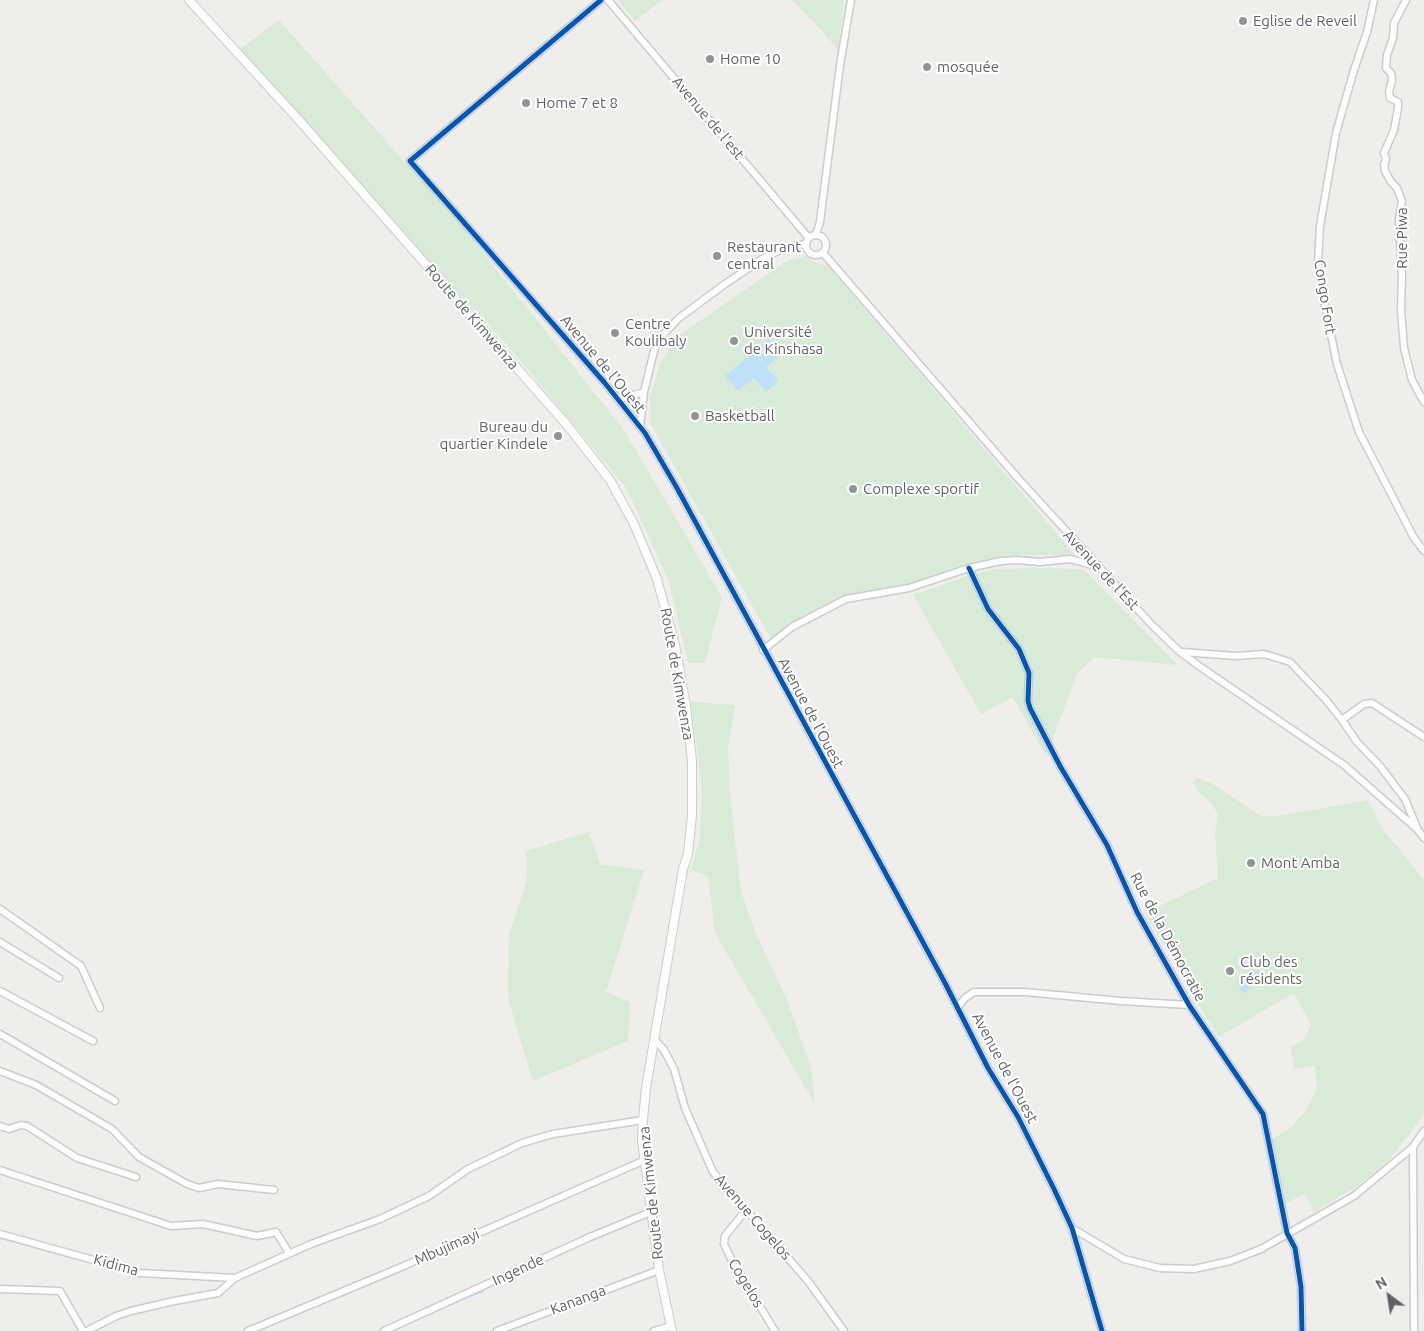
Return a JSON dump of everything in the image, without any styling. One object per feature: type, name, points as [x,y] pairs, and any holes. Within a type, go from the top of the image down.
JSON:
[{"type":"street","name":"Route de Kimwenza","points":[[189,0],[298,119],[567,425],[610,480],[640,537],[664,600],[675,645],[686,706],[692,760],[692,815],[688,854],[683,870],[646,1088],[642,1120],[642,1140],[653,1211],[659,1270],[672,1329]]},
{"type":"street","name":"Avenue de l'Ouest","points":[[602,0],[410,161],[618,399],[640,427],[677,488],[763,650],[958,1007],[988,1068],[1018,1117],[1072,1228],[1102,1331]]},
{"type":"street","name":"Avenue de l'est","points":[[608,0],[808,237]]},
{"type":"street","points":[[640,427],[644,392],[659,339],[679,318],[725,284],[772,253],[784,248],[805,244],[808,237],[816,234],[820,222],[840,65],[851,0]]},
{"type":"street","name":"Congo Fort","points":[[1374,0],[1367,32],[1336,133],[1320,226],[1318,262],[1337,364],[1359,432],[1414,538],[1424,551]]},
{"type":"street","name":"Rue Piwa","points":[[1406,0],[1394,22],[1393,38],[1387,55],[1386,68],[1391,73],[1392,80],[1389,92],[1390,98],[1398,102],[1398,108],[1394,130],[1384,153],[1386,159],[1384,165],[1385,171],[1397,188],[1402,200],[1399,219],[1402,275],[1401,310],[1404,348],[1412,380],[1424,402]]},
{"type":"street","name":"Avenue de l'Est","points":[[805,244],[807,251],[812,255],[823,253],[826,248],[825,240],[816,234]]},
{"type":"street","name":"Avenue de l'Est","points":[[823,253],[1016,476],[1097,566],[1180,652],[1237,694],[1344,765],[1421,830],[1424,838]]},
{"type":"street","points":[[618,399],[644,392]]},
{"type":"street","points":[[763,650],[792,627],[842,600],[909,588],[969,568],[1000,561],[1039,562],[1070,559],[1097,566]]},
{"type":"street","name":"Rue de la Démocratie","points":[[969,568],[988,609],[1019,649],[1029,673],[1030,708],[1060,766],[1107,845],[1137,912],[1189,1005],[1263,1114],[1287,1233],[1295,1248],[1301,1287],[1302,1331]]},
{"type":"street","points":[[1180,652],[1236,656],[1264,654],[1290,662],[1342,720],[1357,742],[1380,766],[1405,799],[1421,830]]},
{"type":"street","points":[[1342,720],[1364,704],[1372,702],[1424,736]]},
{"type":"street","points":[[0,909],[81,966],[100,1008]]},
{"type":"street","points":[[0,942],[59,978]]},
{"type":"street","points":[[0,991],[93,1041]]},
{"type":"street","points":[[958,1007],[965,998],[974,992],[1025,992],[1189,1005]]},
{"type":"street","points":[[0,1034],[115,1100]]},
{"type":"street","name":"Avenue Cogelos","points":[[654,1039],[664,1050],[674,1069],[685,1108],[713,1172],[808,1281],[844,1331]]},
{"type":"street","points":[[0,1071],[36,1085],[112,1129],[140,1157],[187,1184],[199,1188],[218,1184],[274,1190]]},
{"type":"street","points":[[0,1289],[60,1291],[85,1331],[131,1311],[218,1293],[235,1278],[289,1253],[380,1219],[429,1196],[468,1169],[522,1143],[554,1134],[642,1120]]},
{"type":"street","points":[[0,1126],[9,1129],[27,1126],[77,1158],[136,1177]]},
{"type":"street","points":[[1072,1228],[1124,1259],[1160,1268],[1194,1269],[1230,1261],[1261,1248],[1354,1196],[1413,1147],[1424,1131]]},
{"type":"street","points":[[1413,1147],[1414,1331]]},
{"type":"street","name":"Mbujimayi","points":[[248,1331],[399,1268],[645,1160]]},
{"type":"street","points":[[0,1170],[171,1226],[203,1224],[257,1236],[276,1232],[289,1253]]},
{"type":"street","name":"Cogelos","points":[[746,1210],[725,1236],[724,1244],[775,1331]]},
{"type":"street","name":"Ingende","points":[[384,1331],[590,1237],[653,1211]]},
{"type":"street","name":"Kidima","points":[[0,1234],[140,1272],[235,1278]]},
{"type":"street","name":"Kananga","points":[[497,1331],[659,1270]]},
{"type":"street","points":[[654,1331],[672,1329]]},
{"type":"green space","points":[[618,0],[662,0],[635,21]]},
{"type":"green space","points":[[792,0],[844,0],[838,50],[823,32]]},
{"type":"green space","points":[[279,20],[465,230],[624,430],[722,597],[705,663],[688,663],[669,581],[627,489],[510,348],[339,165],[239,50]]},
{"type":"green space","name":"Complexe sportif","points":[[806,256],[816,263],[828,266],[1075,555],[1020,555],[975,561],[908,584],[848,594],[821,607],[771,639],[651,424],[650,398],[660,364],[678,336],[787,261]]},
{"type":"green space","points":[[995,569],[1083,569],[1178,665],[1094,657],[1077,674],[1046,756],[1013,697],[981,714],[913,595],[964,577]]},
{"type":"green space","points":[[691,702],[735,705],[728,748],[730,794],[741,892],[757,936],[788,1002],[811,1068],[815,1104],[715,933],[708,876],[691,870],[700,838],[702,790]]},
{"type":"green space","points":[[1196,778],[1213,784],[1261,816],[1279,816],[1368,800],[1381,827],[1424,880],[1424,1114],[1389,1160],[1356,1187],[1314,1212],[1305,1193],[1283,1205],[1269,1141],[1292,1127],[1306,1110],[1317,1088],[1315,1065],[1294,1069],[1291,1047],[1304,1039],[1311,1025],[1294,993],[1218,1037],[1145,913],[1218,878],[1215,832],[1218,814],[1193,783]]},
{"type":"green space","points":[[589,832],[600,864],[644,870],[606,992],[630,1002],[628,1041],[533,1081],[509,1002],[508,986],[509,935],[527,880],[526,851]]},
{"type":"water","points":[[769,339],[782,354],[766,367],[778,381],[766,392],[754,378],[738,391],[725,376]]},
{"type":"water","points":[[1258,970],[1263,978],[1243,993],[1237,982]]},
{"type":"waterway","points":[[462,1299],[483,1291]]},
{"type":"cycle path","points":[[601,0],[410,161],[604,382],[645,433],[677,488],[945,983],[988,1068],[1018,1117],[1072,1228],[1102,1331]]},
{"type":"cycle path","points":[[969,568],[988,609],[1019,649],[1029,673],[1028,701],[1030,708],[1060,766],[1107,845],[1137,912],[1189,1005],[1263,1114],[1287,1233],[1295,1248],[1301,1287],[1302,1331]]},
{"type":"place","name":"Eglise de Reveil","points":[[1243,21]]},
{"type":"place","name":"Home 10","points":[[710,59]]},
{"type":"place","name":"mosquée","points":[[927,67]]},
{"type":"place","name":"Home 7 et 8","points":[[526,103]]},
{"type":"place","name":"Restaurant central","points":[[717,256]]},
{"type":"place","name":"Centre Koulibaly","points":[[615,333]]},
{"type":"place","name":"Université de Kinshasa","points":[[734,341]]},
{"type":"place","name":"Basketball","points":[[695,416]]},
{"type":"place","name":"Bureau du quartier Kindele","points":[[558,436]]},
{"type":"place","name":"Complexe sportif","points":[[853,489]]},
{"type":"place","name":"Mont Amba","points":[[1251,863]]},
{"type":"place","name":"Club des résidents","points":[[1230,971]]}]
